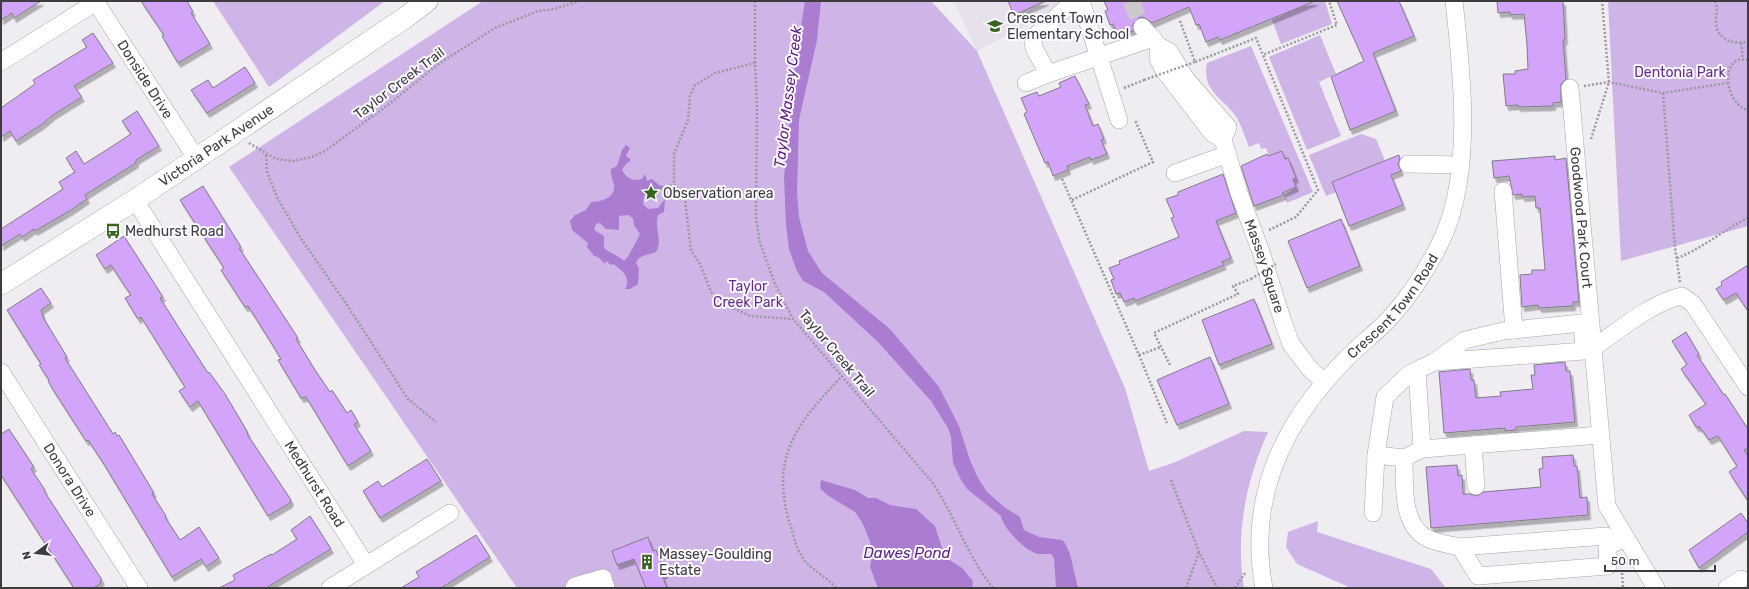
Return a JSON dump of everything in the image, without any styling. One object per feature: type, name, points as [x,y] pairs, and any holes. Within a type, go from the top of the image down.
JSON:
[{"type":"main road","name":"Victoria Park Avenue","points":[[1,284],[135,200],[406,17],[427,1]]},
{"type":"street","points":[[1048,74],[1034,48],[1033,38],[1074,1]]},
{"type":"street","points":[[1081,1],[1099,57],[1127,120]]},
{"type":"street","name":"Crescent Town Road","points":[[1264,588],[1259,545],[1260,519],[1268,481],[1280,450],[1296,419],[1324,382],[1344,360],[1389,319],[1409,295],[1429,264],[1444,236],[1452,209],[1461,165],[1463,114],[1454,1]]},
{"type":"street","points":[[1,62],[95,2]]},
{"type":"street","name":"Donside Drive","points":[[95,2],[196,158]]},
{"type":"street","name":"Massey Square","points":[[1099,57],[1151,37],[1169,51],[1186,79],[1228,127],[1226,147],[1239,193],[1261,252],[1291,344],[1310,369],[1324,382]]},
{"type":"street","points":[[1026,82],[1099,57]]},
{"type":"street","name":"Goodwood Park Court","points":[[1570,88],[1589,340],[1607,506],[1656,588]]},
{"type":"street","points":[[1175,173],[1226,147]]},
{"type":"street","points":[[1408,164],[1461,165]]},
{"type":"street","points":[[1503,191],[1514,330]]},
{"type":"street","name":"Medhurst Road","points":[[135,200],[366,565]]},
{"type":"street","points":[[1434,362],[1584,351],[1589,340],[1658,305],[1673,298],[1682,296],[1693,304],[1748,388]]},
{"type":"street","points":[[1373,513],[1376,455],[1385,397],[1408,375],[1434,362],[1465,340],[1514,330],[1582,323],[1589,340]]},
{"type":"street","points":[[1417,370],[1422,449]]},
{"type":"street","name":"Donora Drive","points":[[1,372],[139,588]]},
{"type":"street","points":[[1376,455],[1404,458],[1422,449],[1600,435]]},
{"type":"street","points":[[1473,445],[1476,486]]},
{"type":"street","points":[[1404,458],[1406,504],[1412,524],[1426,538],[1460,547],[1606,536],[1608,566],[1478,576],[1460,547]]},
{"type":"street","points":[[330,588],[450,513]]},
{"type":"street","points":[[1606,547],[1625,538]]},
{"type":"street","points":[[574,588],[575,586],[602,578],[606,588]]},
{"type":"path","name":"Taylor Creek Trail","points":[[240,129],[248,143],[266,155],[276,159],[293,161],[312,157],[325,151],[388,105],[436,65],[495,28],[538,12],[555,9],[579,1]]},
{"type":"path","name":"Taylor Creek Trail","points":[[755,1],[757,108],[756,217],[760,244],[766,262],[775,284],[793,319],[932,482],[946,503],[970,554],[993,588]]},
{"type":"path","points":[[1263,55],[1337,25],[1329,1]]},
{"type":"path","points":[[1577,166],[1591,139],[1609,82],[1602,1]]},
{"type":"path","points":[[1715,1],[1717,5],[1716,25],[1718,32],[1728,41],[1741,43],[1748,41]]},
{"type":"path","points":[[1180,21],[1195,62]]},
{"type":"path","points":[[1144,80],[1256,38],[1318,190],[1296,216],[1265,232]]},
{"type":"path","points":[[1741,43],[1743,60]]},
{"type":"path","points":[[1748,60],[1743,60],[1731,67],[1727,83],[1733,99],[1740,106],[1748,110]]},
{"type":"path","points":[[755,62],[715,73],[694,86],[690,96],[688,120],[674,154],[674,184],[685,200],[691,250],[706,275],[712,292],[727,306],[750,316],[793,319]]},
{"type":"path","points":[[1570,88],[1609,82],[1663,93],[1727,83]]},
{"type":"path","points":[[1663,93],[1677,258],[1682,296]]},
{"type":"path","points":[[1072,200],[1154,162],[1127,120]]},
{"type":"path","points":[[266,155],[267,172],[276,197],[300,237],[347,305],[408,399],[436,422]]},
{"type":"path","points":[[1062,179],[1167,423]]},
{"type":"path","points":[[652,193],[674,184]]},
{"type":"path","points":[[1677,258],[1687,254],[1728,228],[1748,218]]},
{"type":"path","points":[[1170,365],[1154,333],[1238,294],[1233,286],[1251,279],[1276,264],[1274,258]]},
{"type":"path","points":[[1139,355],[1161,347]]},
{"type":"path","points":[[836,588],[801,556],[785,506],[783,475],[790,442],[808,413],[842,376]]},
{"type":"path","points":[[1171,480],[1199,552],[1217,588]]},
{"type":"path","points":[[1186,588],[1199,552]]},
{"type":"path","points":[[1235,588],[1245,573]]},
{"type":"shaded area","name":"Crescent Town Elementary School","points":[[954,1],[1074,1],[977,51]]},
{"type":"green space","points":[[213,1],[385,1],[269,87]]},
{"type":"green space","name":"Taylor Creek Park","points":[[483,1],[931,1],[977,51],[1125,388],[1149,471],[1173,463],[1244,431],[1268,432],[1260,450],[1248,488],[1244,508],[1241,548],[1244,588],[517,588],[229,167]]},
{"type":"green space","points":[[1309,1],[1325,1],[1332,24],[1281,44],[1272,20],[1283,15],[1282,12],[1296,6],[1297,9],[1309,4]]},
{"type":"green space","name":"Dentonia Park","points":[[1608,1],[1748,1],[1748,226],[1621,261]]},
{"type":"green space","points":[[1320,35],[1336,74],[1319,82],[1341,136],[1307,150],[1269,57]]},
{"type":"green space","points":[[1251,46],[1313,192],[1287,203],[1284,195],[1296,187],[1293,179],[1296,178],[1288,158],[1285,159],[1282,151],[1269,156],[1266,148],[1261,149],[1259,143],[1249,147],[1237,118],[1215,94],[1207,81],[1207,63]]},
{"type":"green space","points":[[1361,134],[1376,139],[1385,161],[1332,182],[1336,192],[1326,196],[1309,155]]},
{"type":"green space","points":[[1318,521],[1317,532],[1431,569],[1446,588],[1351,588],[1297,564],[1286,547],[1288,532]]},
{"type":"water","points":[[805,1],[821,1],[817,40],[799,120],[797,193],[799,217],[808,251],[822,273],[890,329],[939,387],[959,426],[970,460],[978,478],[987,492],[1004,507],[1020,517],[1024,530],[1039,537],[1062,540],[1065,543],[1070,554],[1078,588],[1056,588],[1054,558],[1051,554],[1038,554],[1021,544],[1010,533],[1001,516],[967,489],[953,463],[951,437],[948,428],[931,401],[878,342],[824,292],[803,281],[797,271],[789,249],[786,225],[784,177],[794,72]]},
{"type":"water","points":[[626,145],[630,148],[626,156],[631,160],[622,170],[628,177],[633,180],[639,180],[642,179],[645,174],[647,181],[652,179],[659,185],[668,187],[657,193],[655,190],[651,190],[644,195],[643,204],[648,209],[658,208],[665,199],[664,212],[658,215],[657,220],[659,239],[658,248],[656,252],[637,260],[636,263],[639,269],[638,284],[630,289],[625,289],[627,285],[627,278],[623,272],[613,264],[611,265],[606,261],[605,264],[598,257],[594,256],[587,247],[588,243],[572,230],[570,221],[575,215],[586,210],[591,202],[603,200],[613,193],[614,185],[611,176],[611,169],[617,166],[622,150]],"holes":[[[628,215],[633,218],[634,225],[640,234],[624,261],[604,248],[604,236],[594,230],[596,224],[600,223],[606,229],[619,230],[619,216]]]},
{"type":"water","name":"Dawes Pond","points":[[821,480],[855,490],[868,498],[876,498],[890,505],[916,509],[935,526],[945,557],[962,568],[973,581],[972,588],[878,588],[870,567],[872,556],[870,541],[862,522],[855,512],[827,495],[820,488]]},
{"type":"building","points":[[1,1],[41,1],[14,18],[12,13],[1,20]]},
{"type":"building","points":[[141,1],[187,1],[193,12],[191,13],[210,44],[178,63],[162,36],[164,35]]},
{"type":"building","points":[[1008,1],[1046,1],[1014,15]]},
{"type":"building","points":[[1104,1],[1315,1],[1220,40],[1218,37],[1206,42],[1199,24],[1196,25],[1189,7],[1152,23],[1145,18],[1140,17],[1133,24],[1133,31],[1130,32],[1128,29],[1117,33],[1113,24],[1110,25],[1105,11],[1108,10]]},
{"type":"building","points":[[1337,1],[1399,1],[1414,36],[1373,53],[1396,111],[1350,130],[1331,77],[1364,61]]},
{"type":"building","points":[[1497,1],[1563,1],[1565,40],[1563,40],[1566,79],[1561,84],[1561,102],[1553,103],[1553,106],[1506,106],[1503,74],[1515,74],[1515,71],[1528,69],[1527,45],[1524,14],[1510,15],[1510,12],[1498,13]]},
{"type":"building","points":[[93,33],[113,63],[74,86],[82,97],[53,115],[41,125],[16,141],[10,131],[1,137],[1,108],[35,84],[33,80],[87,47],[82,40]]},
{"type":"building","points":[[245,67],[255,83],[207,113],[191,90],[208,80],[213,88]]},
{"type":"building","points":[[1075,76],[1089,104],[1085,105],[1093,126],[1098,124],[1104,139],[1101,140],[1107,154],[1091,160],[1090,157],[1067,166],[1068,170],[1053,176],[1048,162],[1045,163],[1024,114],[1027,112],[1021,98],[1037,92],[1039,96],[1061,87],[1059,83]]},
{"type":"building","points":[[137,111],[159,146],[136,160],[136,163],[85,195],[87,199],[71,210],[35,231],[34,229],[22,237],[20,234],[1,246],[1,229],[63,189],[59,182],[75,172],[66,158],[76,151],[84,164],[131,134],[122,121]]},
{"type":"building","points":[[1282,151],[1285,159],[1288,158],[1296,178],[1293,179],[1296,187],[1282,193],[1284,195],[1254,206],[1241,166],[1267,154],[1268,156]]},
{"type":"building","points":[[1399,155],[1400,158],[1398,164],[1401,171],[1391,175],[1403,205],[1349,226],[1332,182]]},
{"type":"building","points":[[1555,156],[1555,160],[1566,158],[1579,302],[1573,302],[1573,306],[1539,308],[1538,305],[1522,307],[1520,275],[1532,274],[1532,270],[1545,270],[1540,208],[1536,208],[1535,196],[1522,197],[1522,194],[1513,195],[1509,176],[1494,178],[1492,161]]},
{"type":"building","points":[[1223,174],[1236,213],[1216,221],[1231,258],[1222,262],[1224,265],[1135,301],[1134,298],[1124,302],[1120,293],[1116,294],[1111,280],[1114,279],[1109,268],[1120,264],[1119,261],[1179,237],[1171,218],[1174,217],[1166,199],[1178,195],[1178,192]]},
{"type":"building","points":[[203,186],[241,247],[239,248],[298,338],[296,339],[315,370],[330,392],[332,390],[347,413],[351,410],[358,422],[354,424],[371,451],[348,466],[306,397],[301,398],[278,360],[281,359],[267,336],[248,306],[245,307],[221,270],[224,268],[180,200]]},
{"type":"building","points":[[1341,219],[1360,266],[1307,288],[1288,241]]},
{"type":"building","points":[[124,236],[163,297],[160,298],[208,373],[209,372],[225,394],[248,433],[247,434],[291,500],[290,503],[268,516],[198,401],[190,407],[179,391],[185,387],[141,317],[138,319],[125,298],[131,295],[111,265],[105,269],[96,255]]},
{"type":"building","points":[[1748,265],[1748,311],[1736,293],[1724,300],[1716,289],[1722,285],[1721,282]]},
{"type":"building","points":[[41,288],[51,303],[41,310],[44,319],[67,357],[65,358],[113,434],[115,432],[117,436],[119,435],[154,493],[152,494],[166,516],[165,517],[180,540],[199,527],[219,558],[206,567],[201,559],[172,577],[102,461],[88,440],[86,441],[52,388],[48,381],[49,380],[39,365],[41,364],[7,310]]},
{"type":"building","points":[[1254,299],[1272,344],[1219,365],[1202,320]]},
{"type":"building","points":[[1686,332],[1699,354],[1697,355],[1748,429],[1748,448],[1744,450],[1748,456],[1748,501],[1729,472],[1737,466],[1718,436],[1709,440],[1700,427],[1696,427],[1689,415],[1706,404],[1681,369],[1687,364],[1672,341]]},
{"type":"building","points":[[1210,357],[1229,404],[1177,425],[1157,380]]},
{"type":"building","points":[[1565,362],[1566,371],[1570,371],[1575,422],[1516,427],[1516,430],[1505,431],[1505,428],[1444,433],[1439,372],[1470,369],[1471,380],[1474,380],[1476,398],[1501,396],[1500,392],[1533,389],[1531,375],[1535,375],[1534,365]]},
{"type":"building","points":[[9,429],[34,467],[31,469],[45,490],[44,491],[102,580],[100,581],[101,583],[94,588],[74,588],[1,475],[1,434]]},
{"type":"building","points":[[1573,455],[1574,466],[1577,466],[1580,498],[1587,497],[1588,515],[1431,528],[1426,467],[1457,465],[1458,476],[1462,475],[1463,494],[1477,496],[1483,492],[1541,487],[1539,469],[1543,468],[1542,457]]},
{"type":"building","points":[[427,459],[441,481],[380,518],[363,491],[378,481],[382,487]]},
{"type":"building","points":[[1741,513],[1748,523],[1748,532],[1699,568],[1689,550]]},
{"type":"building","points":[[310,516],[331,549],[266,588],[219,588],[235,580],[233,575],[271,554],[272,555],[297,539],[291,530]]},
{"type":"building","points":[[476,535],[490,557],[441,588],[401,588],[419,577],[416,572]]},
{"type":"building","name":"Massey-Goulding Estate","points":[[648,537],[653,551],[656,550],[665,574],[662,575],[667,588],[646,588],[634,559],[617,565],[612,551]]},
{"type":"tunnel","points":[[1131,1],[1142,27]]},
{"type":"place","name":"Crescent Town Elementary School","points":[[995,26]]},
{"type":"place","name":"Observation area","points":[[651,193]]},
{"type":"place","name":"Medhurst Road","points":[[113,231]]},
{"type":"place","name":"Massey-Goulding Estate","points":[[647,562]]},
{"type":"water label","name":"Taylor Massey Creek","points":[[788,97]]}]
